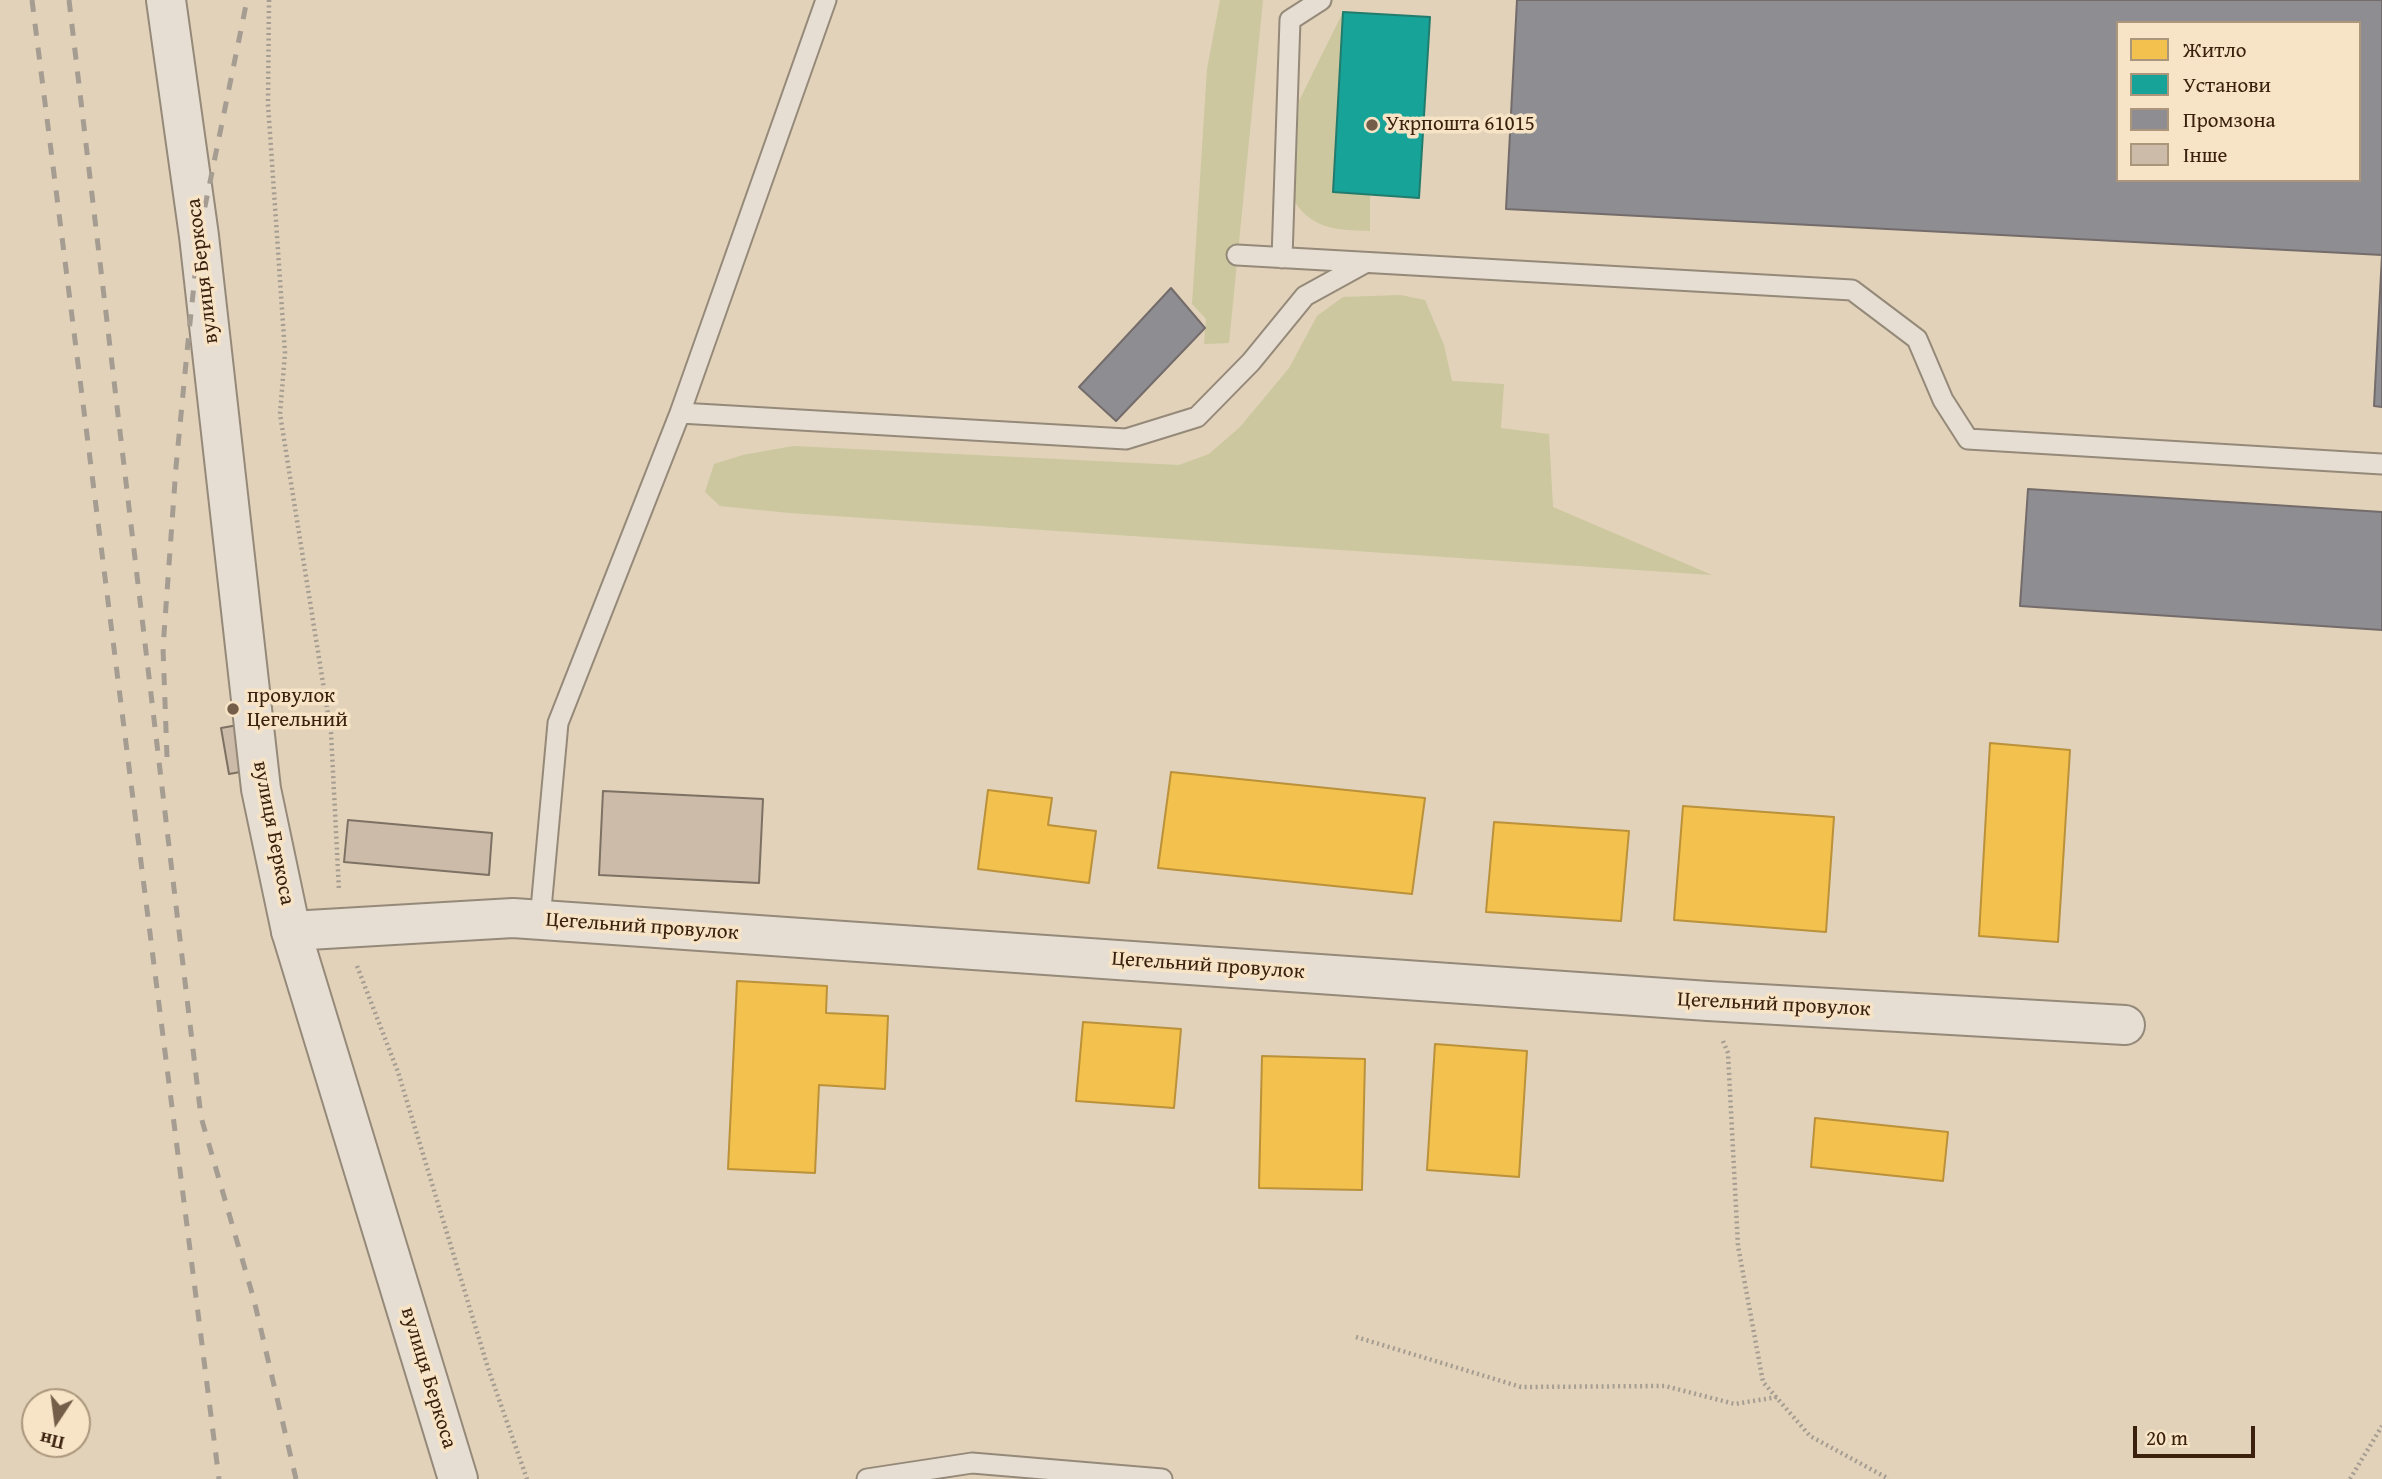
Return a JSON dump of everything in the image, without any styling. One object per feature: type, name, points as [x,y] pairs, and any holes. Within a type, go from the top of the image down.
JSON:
[{"type":"street","name":"вулиця Беркоса","points":[[166,0],[199,236],[261,789],[291,931],[458,1479]]},
{"type":"street","name":"Цегельний провулок","points":[[291,931],[513,918],[1708,1001],[2125,1025]]},
{"type":"lane","points":[[540,920],[558,723],[680,414],[826,0]]},
{"type":"lane","points":[[1282,258],[1290,20],[1321,0]]},
{"type":"lane","points":[[1237,256],[1852,290],[1917,339],[1943,400],[1968,439],[2382,464]]},
{"type":"lane","points":[[680,414],[1126,439],[1197,417],[1251,362],[1305,296],[1365,263]]},
{"type":"lane","points":[[866,1479],[972,1463],[1162,1479]]},
{"type":"path","points":[[269,0],[268,104],[285,354],[280,414],[331,733],[341,926],[398,1072],[488,1368],[527,1479]]},
{"type":"path","points":[[1708,1001],[1728,1053],[1738,1246],[1763,1382],[1810,1436],[1889,1479]]},
{"type":"path","points":[[1356,1337],[1521,1387],[1665,1386],[1735,1404],[1777,1397]]},
{"type":"path","points":[[2350,1479],[2382,1426]]},
{"type":"shaded area","points":[[1220,0],[1263,0],[1229,343],[1204,344],[1206,319],[1192,304],[1207,69]]},
{"type":"shaded area","points":[[1343,12],[1333,192],[1370,195],[1370,231],[1337,229],[1318,223],[1301,211],[1294,201],[1299,101]]},
{"type":"shaded area","points":[[1401,295],[1425,300],[1444,345],[1452,381],[1504,384],[1501,428],[1549,434],[1553,507],[1712,575],[790,513],[720,506],[705,492],[714,464],[743,455],[793,446],[1179,465],[1209,454],[1240,427],[1289,368],[1317,316],[1343,297]]},
{"type":"building: Житло","points":[[1990,743],[2070,750],[2058,942],[1979,936]]},
{"type":"building: Житло","points":[[1171,772],[1425,798],[1412,894],[1158,868]]},
{"type":"building: Житло","points":[[988,790],[1052,798],[1048,825],[1096,831],[1089,883],[978,869]]},
{"type":"building: Житло","points":[[1683,806],[1834,817],[1826,932],[1674,920]]},
{"type":"building: Житло","points":[[1494,822],[1629,831],[1621,921],[1486,912]]},
{"type":"building: Житло","points":[[737,981],[827,986],[826,1013],[888,1016],[885,1089],[819,1085],[815,1173],[728,1169]]},
{"type":"building: Житло","points":[[1083,1022],[1181,1029],[1174,1108],[1076,1101]]},
{"type":"building: Житло","points":[[1435,1044],[1527,1051],[1519,1177],[1427,1170]]},
{"type":"building: Житло","points":[[1262,1056],[1365,1059],[1362,1190],[1259,1188]]},
{"type":"building: Житло","points":[[1815,1118],[1948,1132],[1943,1181],[1811,1167]]},
{"type":"building: Установи","points":[[1343,12],[1430,17],[1419,198],[1333,192]]},
{"type":"building: Промзона","points":[[1517,0],[2382,0],[2382,255],[1506,209]]},
{"type":"building: Промзона","points":[[2382,255],[2382,407],[2374,406]]},
{"type":"building: Промзона","points":[[1171,288],[1205,328],[1116,421],[1079,387]]},
{"type":"building: Промзона","points":[[2028,489],[2382,512],[2382,630],[2020,606]]},
{"type":"building: Інше","points":[[238,725],[246,771],[229,774],[221,728]]},
{"type":"building: Інше","points":[[603,791],[763,799],[759,883],[599,875]]},
{"type":"building: Інше","points":[[348,820],[492,833],[489,875],[344,862]]},
{"type":"railway","points":[[32,0],[219,1479]]},
{"type":"railway","points":[[69,0],[201,1117],[254,1300],[296,1479]]},
{"type":"railway","points":[[167,757],[163,648],[176,467],[199,236],[247,0]]},
{"type":"place","name":"Укрпошта 61015","points":[[1372,125]]},
{"type":"place","name":"провулок Цегельний","points":[[233,709]]}]
